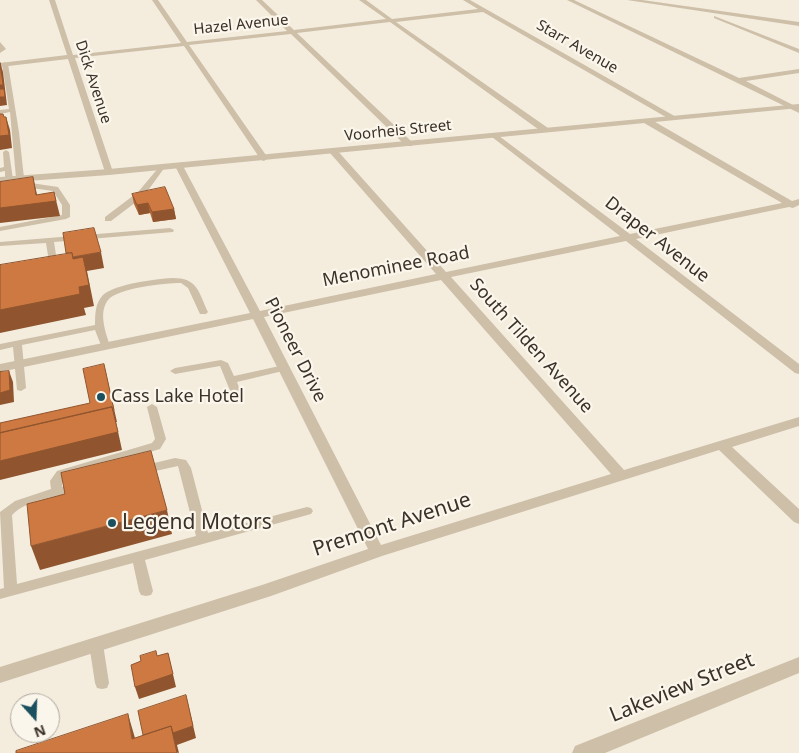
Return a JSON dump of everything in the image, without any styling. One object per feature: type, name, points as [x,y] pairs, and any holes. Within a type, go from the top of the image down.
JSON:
[{"type":"street","name":"Dick Avenue","points":[[52,0],[109,172]]},
{"type":"street","points":[[155,0],[264,158]]},
{"type":"street","points":[[259,0],[409,144]]},
{"type":"street","points":[[362,0],[545,130]]},
{"type":"street","name":"Starr Avenue","points":[[466,0],[674,118]]},
{"type":"street","points":[[570,0],[797,108]]},
{"type":"street","points":[[630,0],[799,24]]},
{"type":"street","name":"Hazel Avenue","points":[[3,66],[484,10]]},
{"type":"street","points":[[705,11],[712,16],[799,51]]},
{"type":"street","points":[[739,80],[799,71]]},
{"type":"street","name":"Voorheis Street","points":[[4,180],[26,180],[545,130],[797,108]]},
{"type":"street","points":[[648,121],[796,205]]},
{"type":"street","name":"Draper Avenue","points":[[496,135],[799,370]]},
{"type":"street","name":"South Tilden Avenue","points":[[333,151],[621,476]]},
{"type":"street","name":"Pioneer Drive","points":[[179,166],[257,314],[377,552]]},
{"type":"street","name":"Menominee Road","points":[[0,368],[627,238],[796,205]]},
{"type":"street","name":"Premont Avenue","points":[[0,675],[265,592],[377,552],[799,421]]},
{"type":"street","points":[[722,445],[799,518]]},
{"type":"street","name":"Lakeview Street","points":[[582,753],[799,665]]},
{"type":"lane","points":[[0,42],[3,49],[0,51]]},
{"type":"lane","points":[[3,66],[26,180],[20,190]]},
{"type":"lane","points":[[0,112],[12,110]]},
{"type":"lane","points":[[4,180],[6,152]]},
{"type":"lane","points":[[108,219],[141,194],[162,167]]},
{"type":"lane","points":[[0,229],[66,217],[66,205],[55,189],[26,180]]},
{"type":"lane","points":[[0,244],[170,230]]},
{"type":"lane","points":[[45,270],[54,269],[50,240]]},
{"type":"lane","points":[[105,346],[100,327],[100,312],[103,301],[108,295],[126,288],[183,279],[191,285],[203,312]]},
{"type":"lane","points":[[0,347],[100,327]]},
{"type":"lane","points":[[17,344],[21,388]]},
{"type":"lane","points":[[174,371],[221,362],[225,365],[236,393]]},
{"type":"lane","points":[[232,380],[284,368]]},
{"type":"lane","points":[[57,493],[56,481],[61,474],[146,450],[160,443],[161,439],[152,407]]},
{"type":"lane","points":[[129,474],[175,462],[182,464],[185,468],[203,539]]},
{"type":"lane","points":[[78,488],[22,502],[11,507],[3,515],[5,592],[307,511]]},
{"type":"lane","points":[[138,557],[146,591]]},
{"type":"lane","points":[[96,644],[102,682]]},
{"type":"building","points":[[0,63],[3,85],[0,85]]},
{"type":"building","points":[[0,89],[4,89],[5,97],[0,97]]},
{"type":"building","points":[[0,114],[6,117],[9,135],[0,136]]},
{"type":"building","points":[[33,177],[36,195],[54,192],[56,201],[0,208],[0,182]]},
{"type":"building","points":[[165,187],[174,209],[152,212],[148,203],[137,205],[132,194]]},
{"type":"building","points":[[94,228],[101,252],[73,257],[72,253],[66,253],[63,233]]},
{"type":"building","points":[[72,253],[73,259],[83,257],[89,285],[79,287],[80,294],[0,310],[0,265]]},
{"type":"building","points":[[104,364],[113,411],[112,407],[0,433],[0,423],[90,403],[83,369]]},
{"type":"building","points":[[9,371],[10,390],[0,393],[0,372]]},
{"type":"building","points":[[112,407],[118,432],[0,461],[0,433]]},
{"type":"building","points":[[151,451],[167,510],[31,546],[27,504],[65,494],[61,473]]},
{"type":"building","points":[[156,651],[157,656],[168,653],[173,674],[135,687],[131,665],[141,661],[140,656]]},
{"type":"building","points":[[186,695],[193,726],[173,733],[171,726],[143,735],[138,711]]},
{"type":"building","points":[[128,714],[132,739],[171,726],[177,753],[16,753],[16,751],[40,743],[60,743],[60,736]]},
{"type":"place","name":"Cass Lake Hotel","points":[[101,397]]},
{"type":"place","name":"Legend Motors","points":[[112,523]]}]
